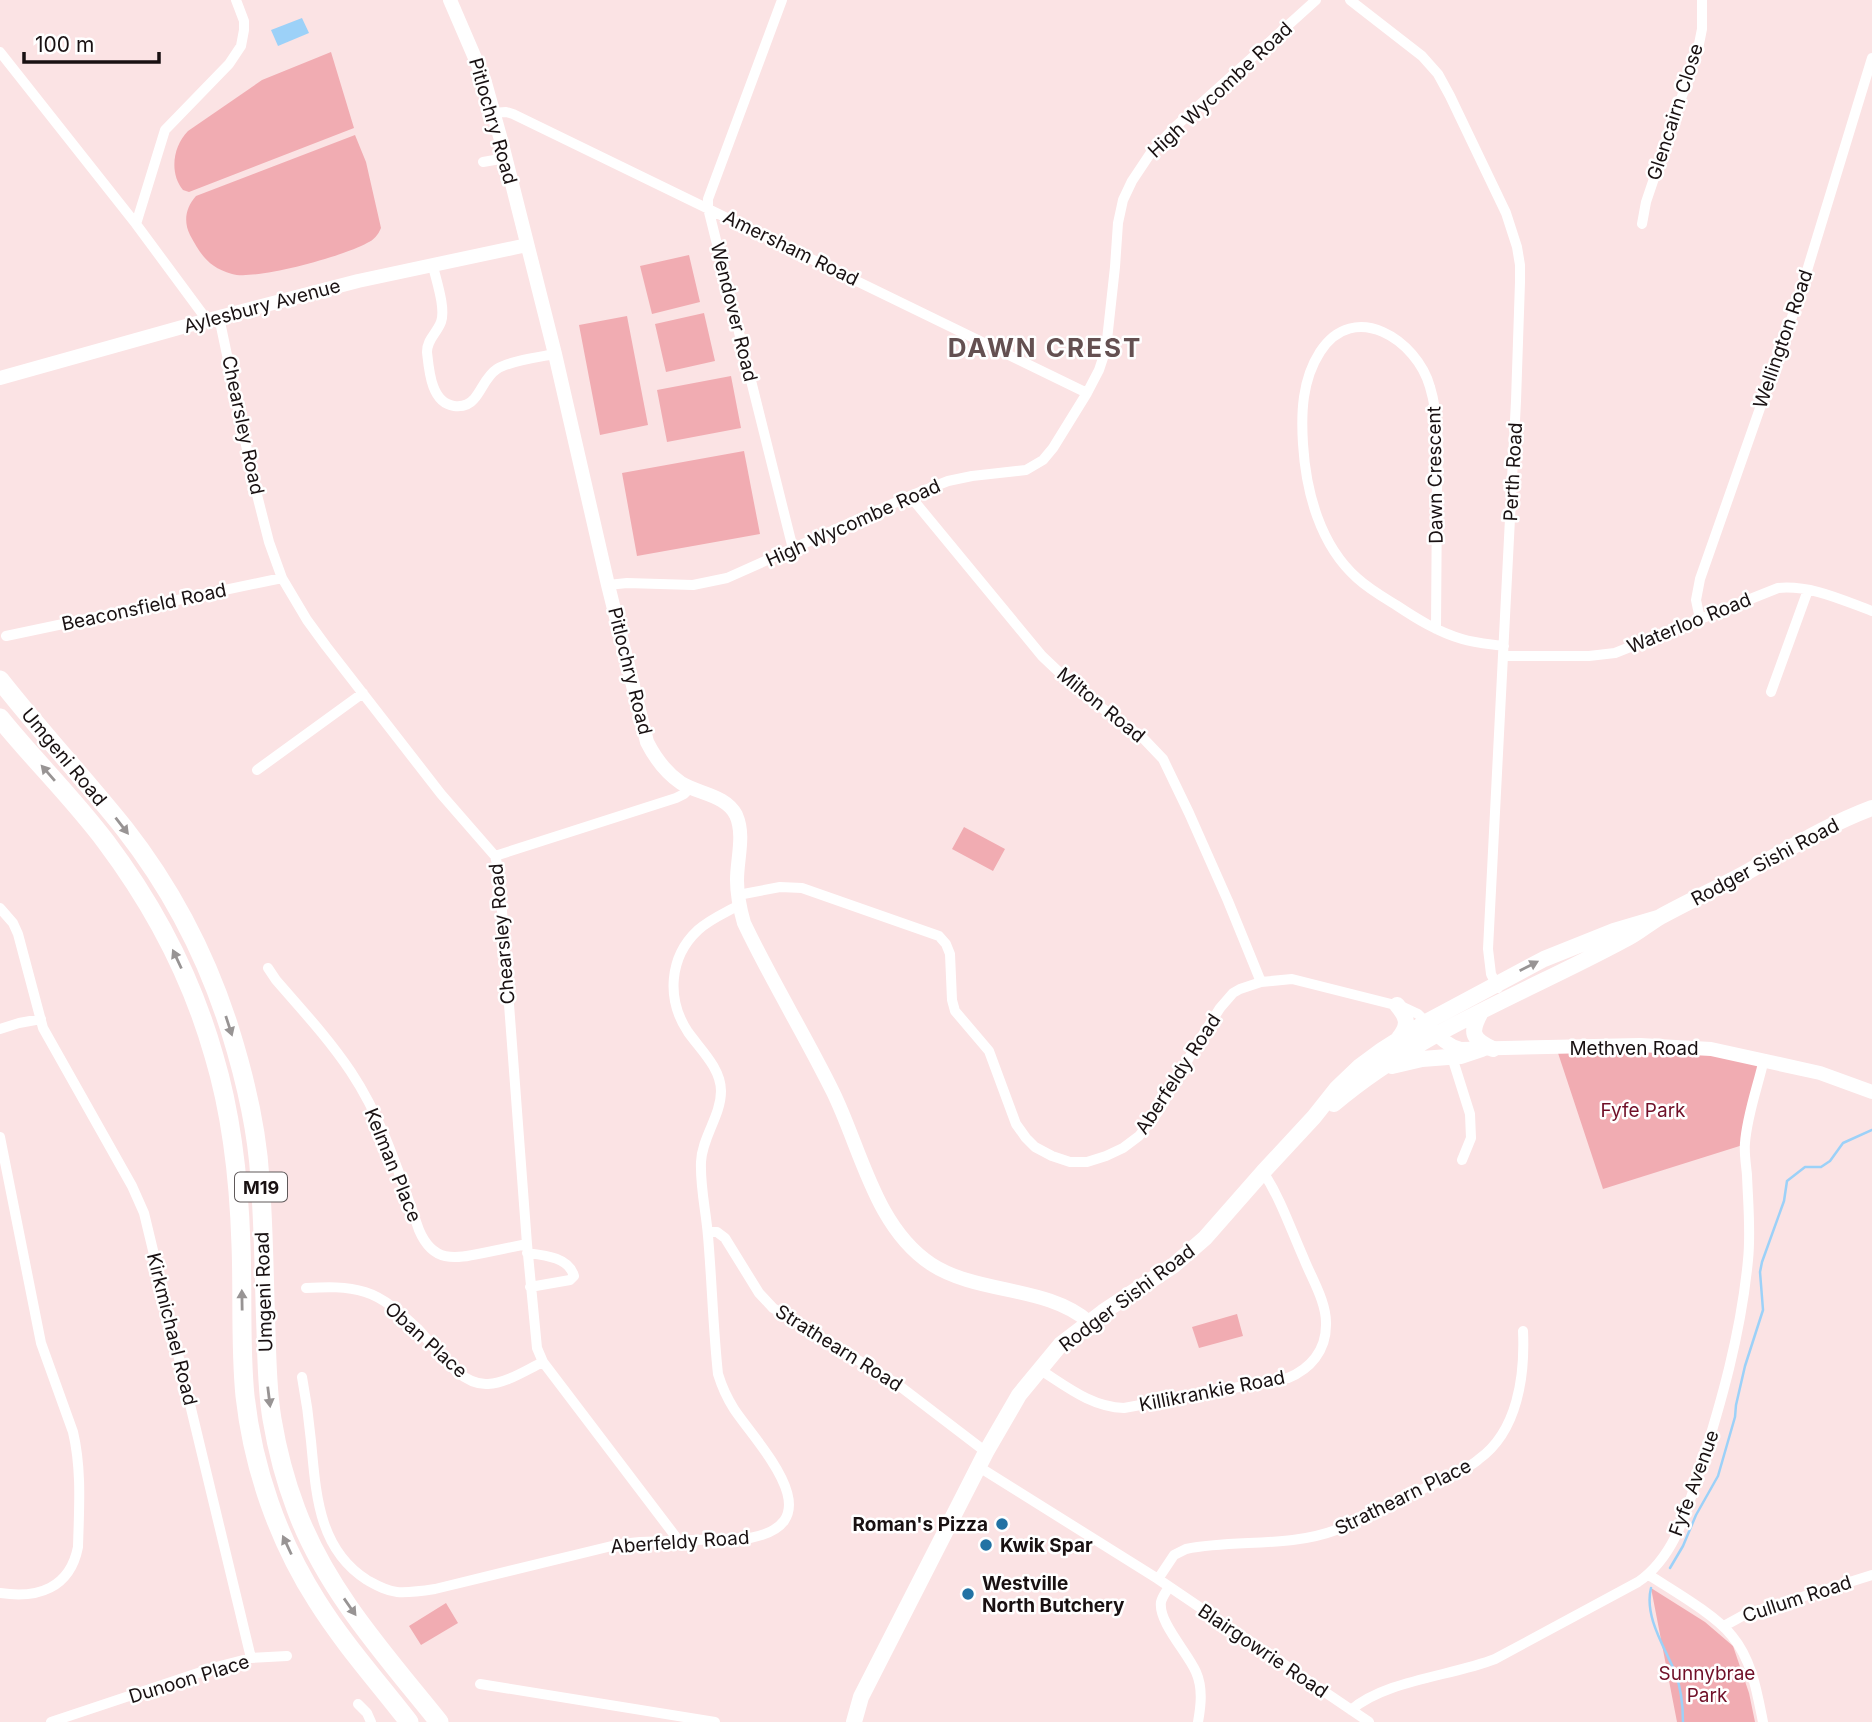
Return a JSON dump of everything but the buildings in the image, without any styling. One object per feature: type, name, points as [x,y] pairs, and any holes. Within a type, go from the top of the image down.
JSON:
[{"type":"highway","name":"Umgeni Road","points":[[0,680],[150,863],[183,918],[215,988],[239,1059],[255,1136],[260,1177],[267,1380],[279,1452],[288,1484],[307,1534],[341,1595],[439,1722]]},
{"type":"highway","name":"Umgeni Road","points":[[0,718],[88,820],[120,862],[160,925],[194,996],[215,1058],[234,1150],[241,1242],[245,1394],[257,1462],[273,1513],[316,1600],[407,1722]]},
{"type":"main road","name":"Rodger Sishi Road","points":[[852,1720],[887,1644],[983,1460],[1019,1395],[1039,1369],[1061,1344],[1089,1322],[1174,1265],[1198,1245],[1348,1077],[1397,1040],[1481,1012],[1625,940],[1658,918],[1813,834],[1872,808]]},
{"type":"main road","name":"Rodger Sishi Road","points":[[1314,1116],[1326,1110],[1431,1028],[1495,984],[1544,959],[1614,931],[1658,918]]},
{"type":"main road","points":[[1397,1040],[1405,1030],[1407,1021],[1398,1005]]},
{"type":"main road","points":[[1481,1012],[1473,1032],[1488,1049]]},
{"type":"main road","points":[[1380,1069],[1422,1059],[1461,1056],[1488,1049]]},
{"type":"street","points":[[136,224],[165,130],[229,64],[241,46],[244,21],[236,0]]},
{"type":"street","name":"Pitlochry Road","points":[[450,0],[484,79],[506,158],[647,742],[664,768],[690,788],[724,802],[735,815],[740,835],[738,900],[748,932],[835,1095],[878,1198],[898,1234],[940,1270],[972,1282],[1061,1304],[1089,1322]]},
{"type":"street","name":"Wendover Road","points":[[782,0],[710,195],[708,208],[793,550]]},
{"type":"street","name":"High Wycombe Road","points":[[608,585],[704,584],[738,574],[910,496],[961,478],[1016,472],[1033,467],[1043,460],[1087,393],[1106,349],[1118,223],[1123,200],[1132,181],[1165,137],[1316,0]]},
{"type":"street","name":"Perth Road","points":[[1350,0],[1422,56],[1438,74],[1507,213],[1520,265],[1516,401],[1488,949],[1489,966],[1504,999]]},
{"type":"street","name":"Glencairn Close","points":[[1643,224],[1646,202],[1698,49],[1702,29],[1702,0]]},
{"type":"street","name":"Chearsley Road","points":[[0,52],[213,319],[269,542],[282,578],[307,620],[441,794],[495,856],[499,871],[534,1338],[543,1362],[679,1541]]},
{"type":"street","name":"Wellington Road","points":[[1700,619],[1696,600],[1700,579],[1798,300],[1872,59]]},
{"type":"street","name":"Amersham Road","points":[[493,113],[513,114],[1087,393]]},
{"type":"street","points":[[483,162],[506,158]]},
{"type":"street","name":"Aylesbury Avenue","points":[[0,377],[358,281],[527,245]]},
{"type":"street","points":[[433,266],[442,316],[426,352],[434,390],[442,401],[451,406],[463,406],[477,396],[490,375],[499,368],[555,354]]},
{"type":"street","name":"Dawn Crescent","points":[[1436,629],[1438,455],[1436,415],[1430,384],[1408,348],[1387,333],[1366,327],[1346,330],[1320,352],[1304,392],[1301,415],[1306,471],[1315,511],[1334,550],[1357,578],[1373,591],[1436,629],[1503,651]]},
{"type":"street","name":"Milton Road","points":[[910,496],[1042,656],[1080,692],[1142,737],[1163,759],[1228,901],[1261,982]]},
{"type":"street","name":"Beaconsfield Road","points":[[6,636],[282,578]]},
{"type":"street","name":"Waterloo Road","points":[[1503,651],[1602,655],[1628,649],[1778,588],[1820,592],[1872,611]]},
{"type":"street","points":[[1771,692],[1808,590]]},
{"type":"street","points":[[257,771],[363,693]]},
{"type":"street","points":[[495,856],[676,798],[690,788]]},
{"type":"street","name":"Aberfeldy Road","points":[[302,1377],[314,1482],[327,1534],[352,1569],[387,1590],[412,1592],[435,1589],[601,1548],[640,1542],[760,1536],[780,1526],[788,1515],[788,1491],[783,1479],[734,1409],[718,1374],[708,1232],[701,1175],[702,1150],[720,1100],[721,1087],[719,1076],[680,1018],[673,997],[673,977],[683,950],[696,932],[738,900],[780,887],[802,888],[939,936],[950,954],[955,1011],[989,1051],[1016,1124],[1035,1147],[1070,1162],[1087,1162],[1106,1156],[1139,1136],[1158,1112],[1220,1008],[1233,993],[1248,986],[1261,982],[1302,980],[1398,1005],[1418,1014],[1431,1028]]},
{"type":"street","name":"Kirkmichael Road","points":[[0,908],[13,923],[18,934],[41,1019],[50,1041],[132,1186],[144,1213],[251,1658]]},
{"type":"street","name":"Kelman Place","points":[[268,968],[341,1058],[363,1092],[391,1151],[419,1230],[430,1248],[444,1257],[457,1258],[527,1249]]},
{"type":"street","points":[[0,1029],[41,1019]]},
{"type":"street","name":"Methven Road","points":[[1431,1028],[1446,1043],[1456,1048],[1669,1046],[1724,1051],[1820,1073],[1869,1088]]},
{"type":"street","points":[[1452,1057],[1470,1114],[1471,1138],[1462,1160]]},
{"type":"street","name":"Fyfe Avenue","points":[[1351,1710],[1377,1693],[1495,1659],[1649,1575],[1666,1555],[1688,1509],[1725,1390],[1738,1334],[1749,1235],[1745,1143],[1765,1059]]},
{"type":"street","points":[[0,1137],[41,1343],[73,1432],[79,1477],[78,1547],[69,1572],[63,1579],[43,1590],[24,1595],[0,1593]]},
{"type":"street","name":"Killikrankie Road","points":[[1039,1369],[1095,1403],[1111,1407],[1136,1406],[1288,1378],[1310,1365],[1324,1341],[1327,1323],[1317,1290],[1278,1198],[1263,1172]]},
{"type":"street","name":"Strathearn Road","points":[[708,1232],[718,1232],[725,1238],[760,1293],[773,1308],[897,1384],[983,1460],[1158,1579]]},
{"type":"street","points":[[527,1249],[570,1266],[574,1276],[570,1280],[530,1287]]},
{"type":"street","name":"Oban Place","points":[[306,1288],[349,1288],[377,1297],[406,1319],[456,1370],[471,1381],[488,1384],[498,1382],[543,1362]]},
{"type":"street","name":"Strathearn Place","points":[[1158,1579],[1174,1555],[1186,1549],[1318,1537],[1461,1471],[1480,1459],[1492,1448],[1513,1414],[1524,1350],[1523,1331]]},
{"type":"street","points":[[1649,1575],[1724,1626],[1736,1640],[1754,1682],[1762,1722]]},
{"type":"street","name":"Cullum Road","points":[[1724,1626],[1744,1615],[1872,1575]]},
{"type":"street","name":"Blairgowrie Road","points":[[1158,1579],[1369,1722]]},
{"type":"street","points":[[1169,1587],[1161,1601],[1162,1613],[1199,1681],[1201,1699],[1198,1722]]},
{"type":"street","name":"Dunoon Place","points":[[51,1722],[216,1667],[251,1658],[287,1656]]},
{"type":"street","points":[[480,1684],[715,1722]]},
{"type":"street","points":[[358,1704],[368,1713],[370,1722]]},
{"type":"green space","points":[[331,52],[354,128],[189,192],[183,190],[174,168],[179,144],[188,131],[262,80]]},
{"type":"green space","points":[[355,135],[366,162],[381,228],[372,240],[320,260],[260,274],[232,274],[211,264],[202,254],[190,235],[186,219],[188,209],[196,196]]},
{"type":"green space","points":[[689,255],[700,302],[652,314],[640,266]]},
{"type":"green space","points":[[704,313],[715,361],[666,372],[655,324]]},
{"type":"green space","points":[[627,316],[648,425],[600,435],[579,325]]},
{"type":"green space","points":[[731,376],[741,428],[667,442],[657,390]]},
{"type":"green space","points":[[744,451],[760,534],[637,556],[622,473]]},
{"type":"green space","points":[[964,827],[1005,849],[993,871],[952,849]]},
{"type":"green space","name":"Fyfe Park","points":[[1661,1046],[1765,1060],[1746,1144],[1603,1189],[1556,1047]]},
{"type":"green space","points":[[1237,1314],[1243,1336],[1199,1348],[1192,1327]]},
{"type":"green space","name":"Sunnybrae Park","points":[[1651,1588],[1705,1622],[1733,1646],[1749,1693],[1755,1722],[1677,1722]]},
{"type":"green space","points":[[446,1603],[458,1623],[421,1645],[409,1626]]},
{"type":"water","points":[[302,18],[309,33],[278,46],[271,30]]},
{"type":"waterway","points":[[1670,1568],[1718,1476],[1735,1417],[1745,1366],[1763,1310],[1760,1272],[1784,1201],[1787,1181],[1805,1167],[1821,1167],[1830,1161],[1843,1143],[1872,1130]]},
{"type":"waterway","points":[[1651,1588],[1650,1609],[1677,1678],[1683,1722]]},
{"type":"place","name":"Roman's Pizza","points":[[1002,1524]]},
{"type":"place","name":"Kwik Spar","points":[[986,1545]]},
{"type":"place","name":"Westville North Butchery","points":[[968,1594]]},
{"type":"district","name":"DAWN CREST","points":[[1045,347]]}]
